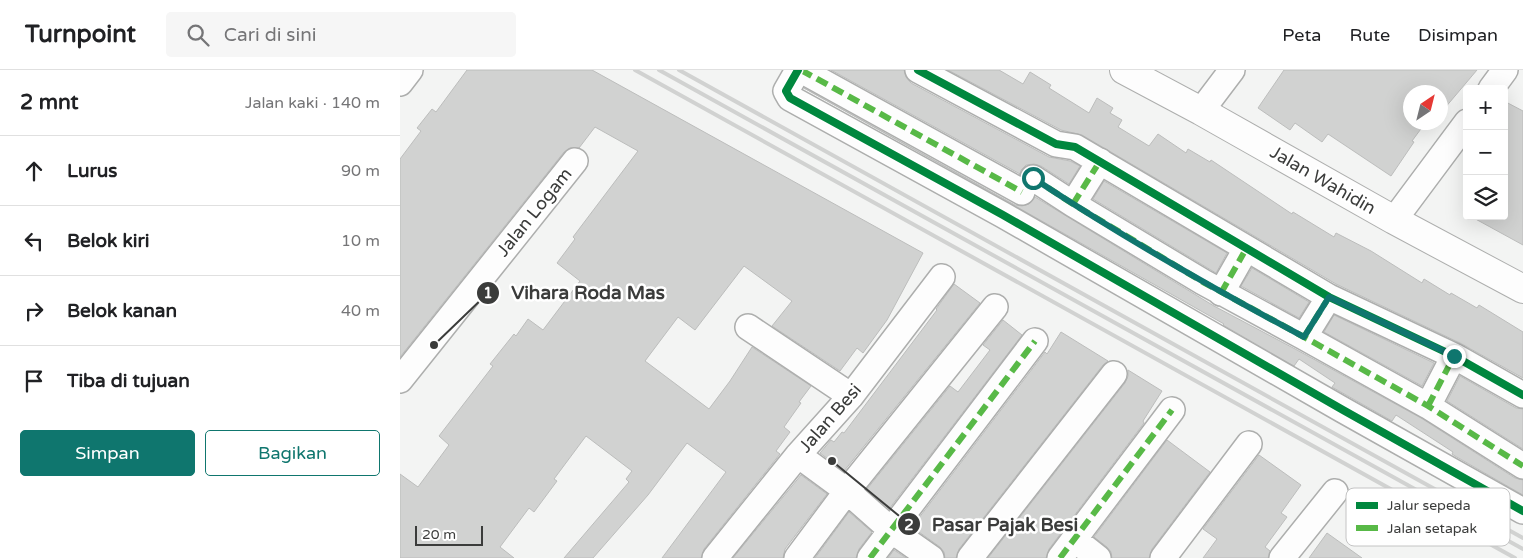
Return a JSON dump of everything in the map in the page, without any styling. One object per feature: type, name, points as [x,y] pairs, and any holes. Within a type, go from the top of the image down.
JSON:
[{"type":"street","points":[[400,83],[410,70]]},
{"type":"street","points":[[1482,488],[1003,215],[790,98],[786,91],[800,70],[1027,185],[1073,204],[1222,293],[1428,406],[1523,466]]},
{"type":"street","points":[[918,70],[1056,144],[1075,146],[1329,297],[1454,356],[1523,395]]},
{"type":"street","name":"Jalan Wahidin","points":[[1124,70],[1201,111],[1394,220],[1523,289]]},
{"type":"street","points":[[1201,111],[1232,70]]},
{"type":"street","points":[[1494,85],[1505,70]]},
{"type":"street","points":[[1394,220],[1463,127]]},
{"type":"street","name":"Jalan Logam","points":[[400,380],[574,161]]},
{"type":"street","points":[[1073,204],[1100,161]]},
{"type":"street","points":[[1222,293],[1246,248]]},
{"type":"street","name":"Jalan Besi","points":[[715,558],[798,454],[851,396],[942,278]]},
{"type":"street","points":[[1304,337],[1329,297]]},
{"type":"street","points":[[797,558],[847,491],[995,307]]},
{"type":"street","points":[[748,327],[851,396]]},
{"type":"street","points":[[870,558],[1035,341]]},
{"type":"street","points":[[1428,406],[1454,356]]},
{"type":"street","points":[[970,558],[1114,374]]},
{"type":"street","points":[[1098,558],[1067,549],[1172,410]]},
{"type":"street","points":[[1163,558],[1249,444]]},
{"type":"street","points":[[798,454],[847,491],[891,530],[932,558]]},
{"type":"street","points":[[1282,558],[1335,492]]},
{"type":"street","points":[[1510,504],[1523,511]]},
{"type":"building","points":[[467,70],[592,70],[923,253],[887,320],[863,353],[857,348],[840,371],[772,326],[792,301],[744,266],[695,330],[678,317],[645,361],[709,409],[752,347],[811,386],[784,427],[790,432],[776,451],[780,454],[704,549],[701,558],[662,558],[726,472],[687,443],[648,495],[593,558],[564,558],[629,482],[626,479],[632,471],[586,436],[554,479],[557,481],[534,512],[529,508],[500,547],[514,558],[400,558],[400,474],[418,487],[449,445],[439,436],[493,366],[490,364],[514,334],[516,336],[528,319],[543,330],[580,281],[557,263],[575,239],[573,237],[638,151],[595,127],[579,148],[570,148],[564,152],[400,357],[400,159],[421,131],[417,128],[432,109],[436,112]]},
{"type":"building","points":[[831,70],[904,70],[906,77],[911,83],[1049,157],[1070,161],[1080,166],[1069,184],[1041,166],[1034,164],[1026,165],[1020,174]]},
{"type":"building","points":[[948,70],[999,70],[1023,84],[1030,72],[1051,85],[1049,88],[1089,113],[1097,98],[1113,108],[1110,113],[1122,120],[1118,127],[1149,146],[1158,134],[1186,153],[1188,149],[1210,162],[1211,160],[1292,214],[1293,212],[1334,237],[1336,233],[1371,251],[1422,283],[1424,279],[1450,295],[1451,293],[1477,308],[1479,305],[1523,332],[1523,378],[1460,343],[1336,284],[1082,135],[1061,130]]},
{"type":"building","points":[[1284,70],[1477,70],[1448,104],[1448,85],[1403,85],[1403,130],[1420,130],[1391,176],[1328,134],[1322,142],[1295,123],[1290,130],[1258,108]]},
{"type":"building","points":[[804,88],[1015,205],[1029,204],[1035,197],[1214,306],[1421,418],[1515,478],[1523,480],[1523,495],[1455,456],[1452,454],[1453,452],[1396,415],[1392,421],[1332,387],[1335,383],[1299,359],[1294,366],[1224,324]]},
{"type":"building","points":[[1508,103],[1523,111],[1523,245],[1477,220],[1508,220]]},
{"type":"building","points":[[1104,181],[1227,253],[1216,273],[1093,199]]},
{"type":"building","points":[[1252,268],[1309,302],[1299,318],[1241,286]]},
{"type":"building","points":[[954,284],[980,303],[844,471],[820,453],[831,440],[834,442],[842,432],[844,433],[937,310]]},
{"type":"building","points":[[1334,315],[1434,363],[1422,386],[1324,332]]},
{"type":"building","points":[[1003,320],[1022,335],[889,509],[867,489],[950,386],[958,392],[990,350],[983,345]]},
{"type":"building","points":[[1061,332],[1108,361],[959,549],[956,558],[945,558],[944,552],[940,547],[912,527],[1045,352],[1047,354]]},
{"type":"building","points":[[1128,370],[1162,391],[1143,421],[1144,423],[1049,549],[1046,558],[988,558],[1125,383]]},
{"type":"building","points":[[1460,376],[1516,408],[1523,409],[1523,449],[1447,401]]},
{"type":"building","points":[[1167,440],[1210,472],[1152,549],[1149,558],[1112,558],[1111,552],[1107,547],[1094,537]]},
{"type":"building","points":[[1259,455],[1301,485],[1281,513],[1287,517],[1265,547],[1270,551],[1268,558],[1203,558],[1217,539],[1203,529]]},
{"type":"building","points":[[801,475],[827,494],[785,549],[783,558],[733,558]]},
{"type":"building","points":[[849,512],[872,532],[859,549],[856,558],[815,558]]},
{"type":"building","points":[[1327,533],[1362,558],[1309,558]]},
{"type":"building","points":[[894,550],[906,558],[888,558]]},
{"type":"railway","points":[[635,70],[1389,488]]},
{"type":"railway","points":[[659,70],[1413,488]]},
{"type":"railway","points":[[679,70],[1433,488]]},
{"type":"railway","points":[[1510,531],[1523,538]]},
{"type":"railway","points":[[1510,542],[1523,549]]},
{"type":"railway","points":[[1493,546],[1515,558]]},
{"type":"marked path","points":[[801,70],[1022,192]]},
{"type":"marked path","points":[[1073,204],[1100,161]]},
{"type":"marked path","points":[[1033,178],[1203,282],[1428,406],[1523,466]]},
{"type":"marked path","points":[[1221,293],[1246,249]]},
{"type":"marked path","points":[[1304,337],[1329,297]]},
{"type":"marked path","points":[[870,558],[1035,341]]},
{"type":"marked path","points":[[1428,406],[1454,356]]},
{"type":"marked path","points":[[1060,558],[1172,410]]},
{"type":"cycle path","points":[[798,70],[786,91],[790,98],[1003,215],[1482,488]]},
{"type":"cycle path","points":[[918,70],[1056,144],[1075,147],[1329,297],[1454,356],[1523,395]]},
{"type":"cycle path","points":[[1510,504],[1523,511]]},
{"type":"place","name":"Vihara Roda Mas","points":[[434,345]]},
{"type":"place","name":"Pasar Pajak Besi","points":[[832,461]]},
{"type":"route","points":[[1033,178],[1203,282],[1304,337],[1329,297],[1454,356]]}]
